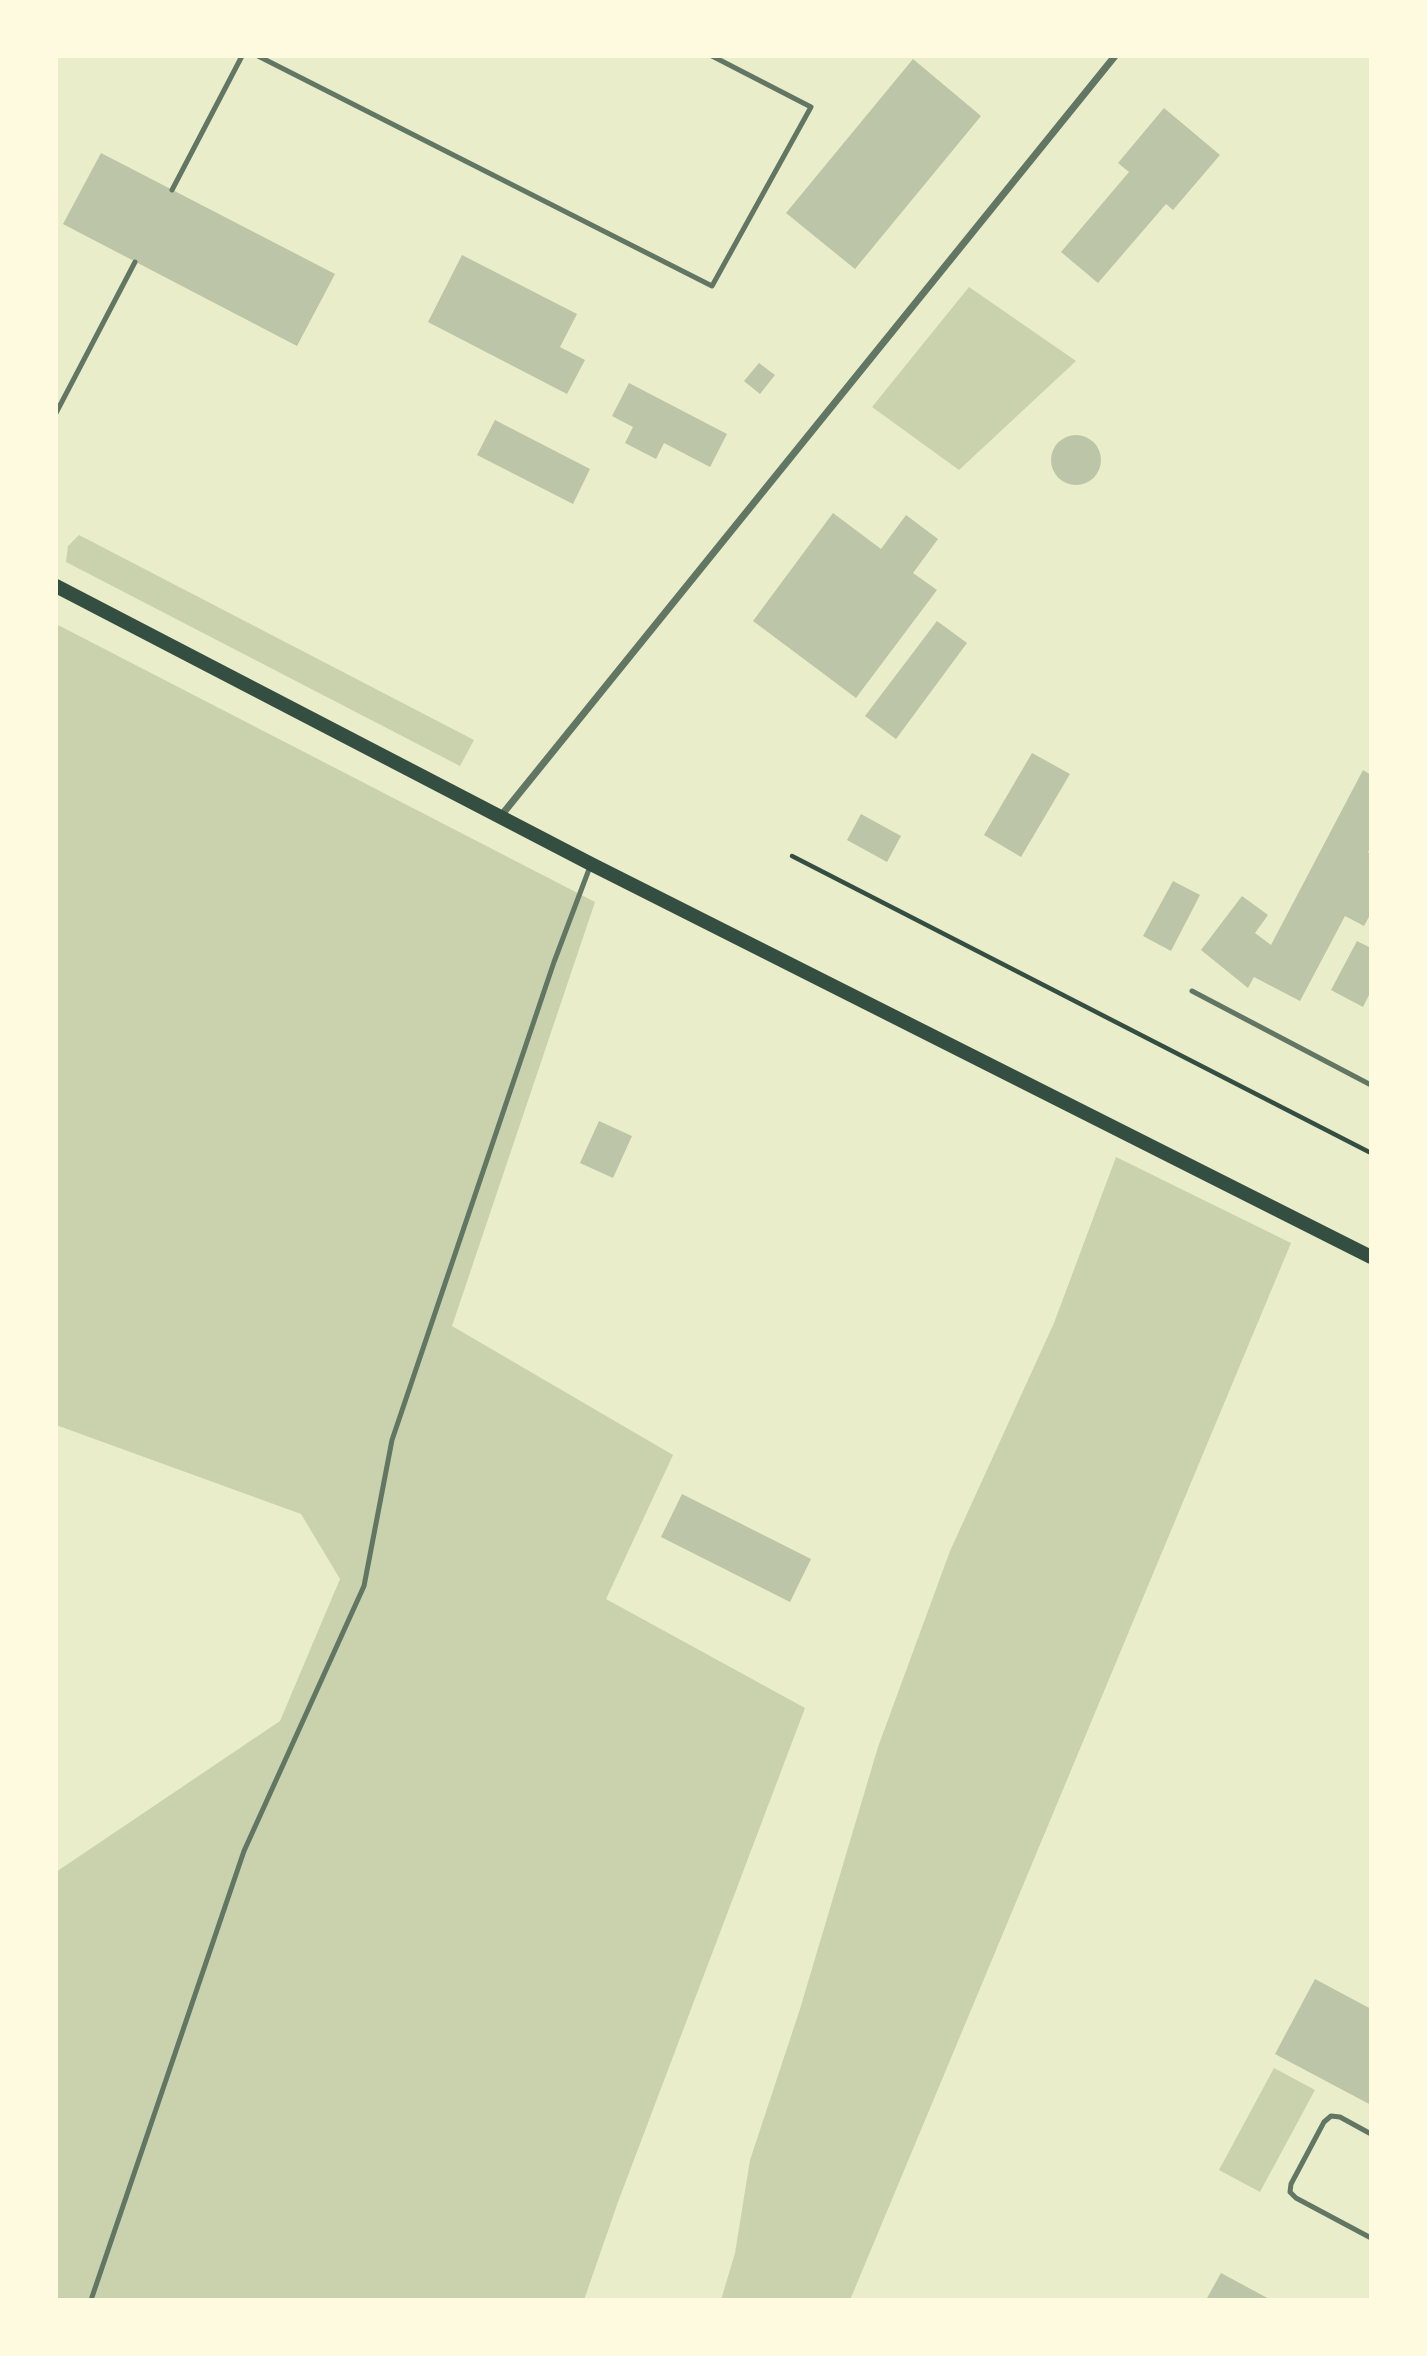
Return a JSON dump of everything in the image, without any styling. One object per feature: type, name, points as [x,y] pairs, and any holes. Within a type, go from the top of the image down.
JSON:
[{"type":"main road","points":[[56,586],[590,864],[1371,1257]]},
{"type":"street","points":[[500,817],[1115,56]]},
{"type":"lane","points":[[172,190],[242,56]]},
{"type":"lane","points":[[258,56],[712,285],[811,107],[712,56]]},
{"type":"lane","points":[[56,414],[135,262]]},
{"type":"lane","points":[[91,2300],[244,1851],[364,1586],[392,1440],[554,962],[590,864]]},
{"type":"lane","points":[[1192,991],[1371,1085]]},
{"type":"lane","points":[[1371,2134],[1340,2117],[1331,2116],[1324,2122],[1290,2192],[1296,2198],[1371,2238]]},
{"type":"path","points":[[792,856],[1371,1153]]},
{"type":"green space","points":[[969,287],[1076,361],[959,470],[872,407]]},
{"type":"green space","points":[[79,535],[474,740],[460,766],[66,562],[68,546]]},
{"type":"green space","points":[[56,624],[595,902],[452,1326],[673,1455],[606,1599],[805,1708],[618,2202],[584,2300],[56,2300],[56,1872],[280,1721],[340,1579],[301,1514],[56,1425]]},
{"type":"green space","points":[[1116,1157],[1291,1243],[850,2300],[721,2300],[735,2253],[750,2160],[800,2009],[878,1747],[950,1551],[1054,1323]]},
{"type":"green space","points":[[1274,2068],[1315,2090],[1260,2192],[1219,2170]]},
{"type":"building","points":[[913,59],[981,116],[855,269],[786,213]]},
{"type":"building","points":[[1164,108],[1220,155],[1173,210],[1166,204],[1098,283],[1061,252],[1129,172],[1118,163]]},
{"type":"building","points":[[101,153],[335,274],[297,346],[63,224]]},
{"type":"building","points":[[462,255],[577,314],[560,347],[585,360],[567,394],[428,322]]},
{"type":"building","points":[[759,363],[775,375],[760,394],[744,381]]},
{"type":"building","points":[[629,383],[727,434],[710,467],[664,443],[656,459],[625,443],[633,427],[612,416]]},
{"type":"building","points":[[495,420],[590,469],[573,504],[477,455]]},
{"type":"building","points":[[1076,435],[1094,442],[1101,460],[1094,478],[1076,485],[1058,478],[1051,460],[1058,442]]},
{"type":"building","points":[[833,513],[881,549],[906,515],[938,539],[913,573],[937,590],[856,698],[753,621]]},
{"type":"building","points":[[937,621],[967,643],[896,739],[865,716]]},
{"type":"building","points":[[1032,753],[1070,774],[1021,857],[984,835]]},
{"type":"building","points":[[1363,770],[1371,775],[1371,847],[1368,852],[1371,854],[1371,913],[1364,926],[1345,916],[1300,1001],[1254,977],[1248,988],[1201,950],[1242,896],[1268,915],[1255,933],[1271,945]]},
{"type":"building","points":[[861,814],[901,836],[887,862],[847,840]]},
{"type":"building","points":[[1173,881],[1200,895],[1171,951],[1143,936]]},
{"type":"building","points":[[1357,941],[1371,948],[1371,991],[1363,1007],[1331,990]]},
{"type":"building","points":[[599,1121],[632,1136],[613,1178],[580,1163]]},
{"type":"building","points":[[682,1494],[811,1559],[790,1602],[661,1537]]},
{"type":"building","points":[[1315,1979],[1371,2009],[1371,2105],[1275,2054]]},
{"type":"building","points":[[1221,2273],[1271,2300],[1206,2300]]}]
